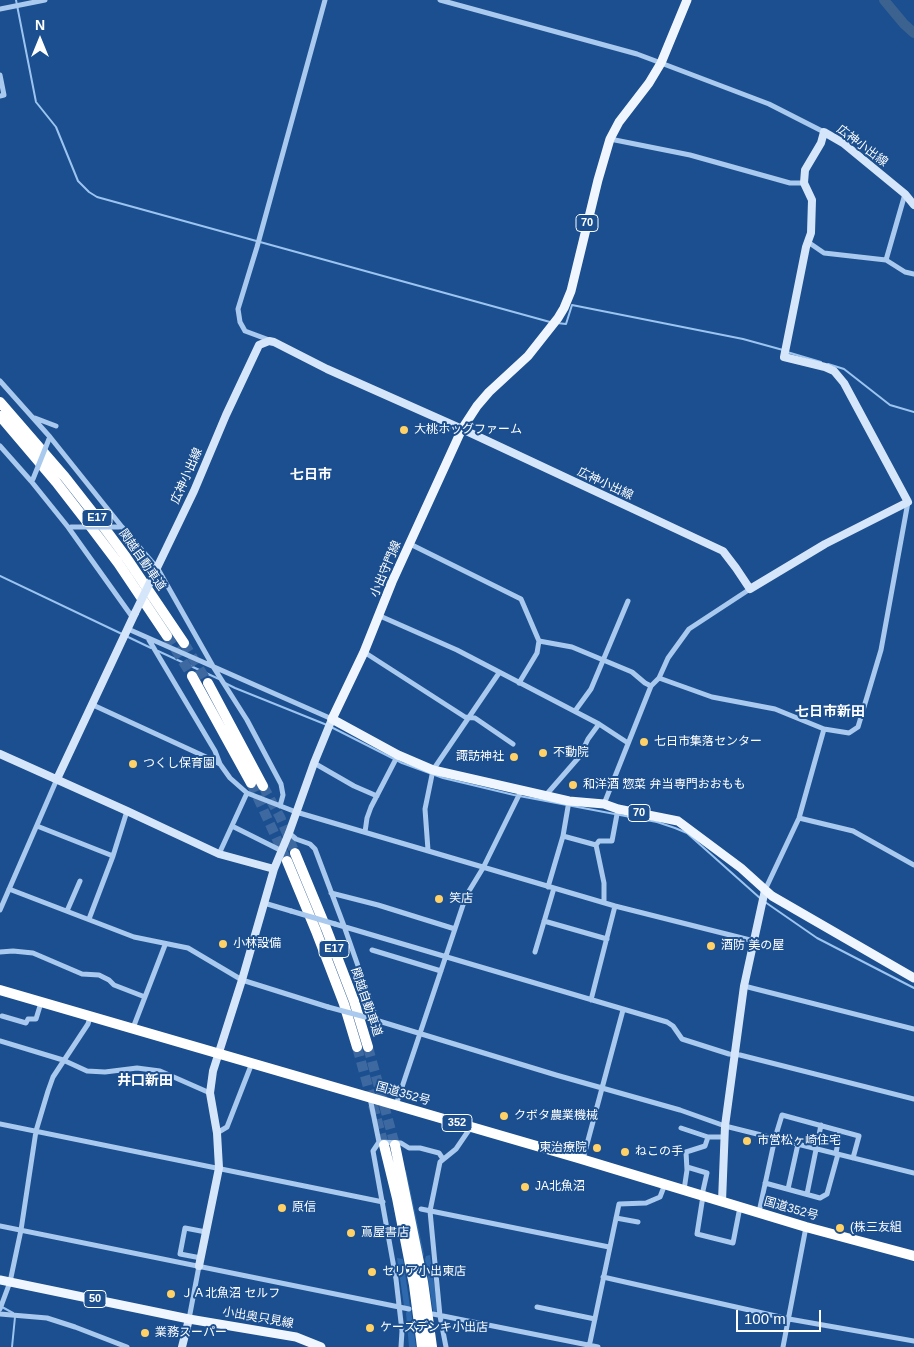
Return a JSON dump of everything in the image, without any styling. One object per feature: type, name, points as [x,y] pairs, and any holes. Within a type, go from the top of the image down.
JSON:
[{"type":"highway","name":"関越自動車道","points":[[0,402],[94,514],[126,557],[184,643]]},
{"type":"highway","name":"関越自動車道","points":[[0,416],[82,515],[118,563],[167,636]]},
{"type":"highway","points":[[192,676],[249,788]]},
{"type":"highway","points":[[208,683],[263,786]]},
{"type":"highway","name":"関越自動車道","points":[[291,857],[326,928],[354,1001],[363,1047]]},
{"type":"highway","name":"国道352号","points":[[0,990],[370,1097],[806,1227],[914,1256]]},
{"type":"highway","points":[[386,1144],[412,1275],[422,1347]]},
{"type":"highway","points":[[386,1144],[423,1282],[432,1347]]},
{"type":"main road","name":"70","points":[[462,430],[477,406],[489,392],[528,356],[564,308],[571,291],[610,139],[619,122],[649,83],[661,63],[687,0]]},
{"type":"main road","name":"広神小出線","points":[[804,183],[805,170],[821,143],[824,132],[843,143],[905,194],[914,205]]},
{"type":"main road","points":[[750,589],[825,544],[911,501],[844,383],[834,371],[784,357],[794,303],[811,233],[812,200],[804,183]]},
{"type":"main road","name":"広神小出線","points":[[58,780],[156,572],[226,415],[260,345],[265,342],[274,342],[723,551],[750,589]]},
{"type":"main road","name":"小出守門線","points":[[332,719],[364,652],[392,582],[462,430]]},
{"type":"main road","name":"70","points":[[332,719],[398,755],[433,770],[568,801],[604,804],[618,809],[678,821],[741,868],[772,896],[914,978]]},
{"type":"main road","points":[[200,1262],[218,1168],[217,1133],[210,1093],[213,1071],[274,869],[332,719]]},
{"type":"main road","points":[[0,754],[219,854],[274,869]]},
{"type":"main road","points":[[722,1201],[725,1126],[744,986],[765,890]]},
{"type":"main road","name":"50","points":[[0,1280],[189,1319]]},
{"type":"main road","points":[[182,1347],[189,1319]]},
{"type":"main road","name":"小出奥只見線","points":[[189,1319],[296,1337],[322,1347]]},
{"type":"street","points":[[0,9],[45,0]]},
{"type":"street","points":[[274,342],[245,330],[240,322],[238,309],[257,248],[325,0]]},
{"type":"street","points":[[440,0],[637,54],[768,104],[824,132]]},
{"type":"street","points":[[0,75],[4,95],[0,96]]},
{"type":"street","points":[[610,139],[690,155],[790,183],[804,183]]},
{"type":"street","points":[[886,260],[905,194]]},
{"type":"street","points":[[808,242],[824,252],[886,260],[905,272],[914,274]]},
{"type":"street","points":[[0,381],[33,417],[156,572],[247,720],[281,784],[283,795],[280,806]]},
{"type":"street","points":[[33,417],[56,426]]},
{"type":"street","points":[[32,480],[50,438]]},
{"type":"street","points":[[0,446],[32,480],[134,616]]},
{"type":"street","points":[[659,678],[712,697],[774,709],[824,729],[849,733],[858,727],[881,650],[911,501]]},
{"type":"street","points":[[69,527],[120,527]]},
{"type":"street","points":[[410,544],[521,599],[539,641],[537,653],[519,683]]},
{"type":"street","points":[[604,804],[651,686],[659,678],[668,658],[688,629],[750,589]]},
{"type":"street","points":[[575,711],[591,689],[628,601]]},
{"type":"street","points":[[380,616],[457,650],[599,724],[628,743]]},
{"type":"street","points":[[128,629],[332,719]]},
{"type":"street","points":[[149,639],[215,751],[220,764],[230,778],[280,806],[615,906],[754,942]]},
{"type":"street","points":[[539,641],[572,647],[632,672],[651,686]]},
{"type":"street","points":[[364,652],[466,717],[475,718],[513,744]]},
{"type":"street","points":[[428,850],[425,809],[433,770],[499,673]]},
{"type":"street","points":[[93,705],[220,764]]},
{"type":"street","points":[[546,795],[580,756],[588,739],[599,724]]},
{"type":"street","points":[[765,890],[799,818],[824,729]]},
{"type":"street","points":[[365,832],[367,818],[398,755]]},
{"type":"street","points":[[314,763],[354,786],[377,796]]},
{"type":"street","points":[[0,910],[58,780]]},
{"type":"street","points":[[219,854],[249,788]]},
{"type":"street","points":[[396,1105],[466,896],[483,868],[521,791]]},
{"type":"street","points":[[535,952],[563,836],[568,801]]},
{"type":"street","points":[[596,845],[598,841],[612,841],[618,809]]},
{"type":"street","points":[[89,919],[113,856],[127,811]]},
{"type":"street","points":[[799,818],[853,831],[914,865]]},
{"type":"street","points":[[37,826],[113,856]]},
{"type":"street","points":[[232,826],[282,850]]},
{"type":"street","points":[[289,833],[310,844],[314,849],[344,926],[377,1020]]},
{"type":"street","points":[[563,836],[596,845]]},
{"type":"street","points":[[596,845],[604,883],[604,902]]},
{"type":"street","points":[[68,911],[80,881]]},
{"type":"street","points":[[9,888],[134,937],[188,948],[242,980],[680,1110],[725,1126],[914,1173]]},
{"type":"street","points":[[331,893],[378,905],[455,929]]},
{"type":"street","points":[[264,903],[667,1022],[673,1026],[682,1039],[729,1054],[914,1099]]},
{"type":"street","points":[[591,1000],[615,906]]},
{"type":"street","points":[[544,921],[607,939]]},
{"type":"street","points":[[133,1028],[166,944]]},
{"type":"street","points":[[372,950],[441,971]]},
{"type":"street","points":[[0,952],[33,953],[82,974],[99,975],[110,980],[114,986],[145,996]]},
{"type":"street","points":[[744,986],[914,1029]]},
{"type":"street","points":[[2,1016],[26,1023],[28,1019],[36,1019],[40,1006]]},
{"type":"street","points":[[583,1160],[623,1010]]},
{"type":"street","points":[[0,1309],[10,1282],[21,1230],[36,1131],[52,1078],[88,1024],[90,1016]]},
{"type":"street","points":[[0,1041],[63,1060],[80,1069],[94,1072],[137,1068],[160,1072],[210,1093]]},
{"type":"street","points":[[217,1133],[227,1126],[252,1063]]},
{"type":"street","points":[[370,1097],[386,1144]]},
{"type":"street","points":[[759,1212],[775,1138],[782,1115],[859,1136],[853,1158]]},
{"type":"street","points":[[0,1124],[383,1202]]},
{"type":"street","points":[[807,1194],[821,1125]]},
{"type":"street","points":[[446,1347],[440,1316],[430,1212],[440,1162],[456,1150],[471,1127]]},
{"type":"street","points":[[681,1128],[708,1137],[725,1136]]},
{"type":"street","points":[[765,1183],[820,1198],[827,1194],[837,1154],[840,1130]]},
{"type":"street","points":[[684,1190],[687,1167],[686,1152],[705,1146],[708,1137]]},
{"type":"street","points":[[401,1347],[402,1331],[396,1279],[373,1151],[386,1144],[401,1143],[409,1148],[420,1148],[439,1153],[443,1159]]},
{"type":"street","points":[[788,1189],[798,1144]]},
{"type":"street","points":[[687,1167],[707,1174],[697,1234],[733,1243],[740,1207]]},
{"type":"street","points":[[589,1346],[619,1204],[646,1203],[660,1197],[665,1184]]},
{"type":"street","points":[[421,1209],[609,1247]]},
{"type":"street","points":[[616,1218],[638,1222]]},
{"type":"street","points":[[0,1226],[200,1262],[409,1309]]},
{"type":"street","points":[[784,1347],[806,1227]]},
{"type":"street","points":[[200,1262],[180,1254],[185,1228],[206,1232]]},
{"type":"street","points":[[189,1319],[200,1262]]},
{"type":"street","points":[[603,1277],[789,1320],[914,1341]]},
{"type":"street","points":[[537,1307],[594,1319]]},
{"type":"street","points":[[0,1314],[47,1318],[75,1326],[127,1347]]},
{"type":"street","points":[[433,1314],[598,1347]]},
{"type":"shaded area","points":[[406,1170],[424,1254],[423,1258],[404,1171]]},
{"type":"shaded area","points":[[430,1255],[438,1311],[436,1312],[433,1311],[425,1259],[426,1256]]},
{"type":"shaded area","points":[[397,1258],[403,1259],[410,1307],[404,1306]]},
{"type":"shaded area","points":[[407,1311],[411,1311],[416,1347],[409,1347]]},
{"type":"waterway","points":[[16,0],[36,102],[56,127],[78,181],[97,197],[550,322]]},
{"type":"waterway","points":[[884,0],[914,33]]},
{"type":"waterway","points":[[557,323],[566,324],[572,305],[743,339],[783,350]]},
{"type":"waterway","points":[[787,352],[821,362]]},
{"type":"waterway","points":[[828,364],[844,369],[890,405],[914,412]]},
{"type":"waterway","points":[[0,576],[122,634]]},
{"type":"waterway","points":[[126,636],[151,648]]},
{"type":"waterway","name":"関越自動車道","points":[[158,651],[219,679]]},
{"type":"waterway","points":[[225,683],[327,725]]},
{"type":"waterway","points":[[331,727],[402,763],[443,778],[514,795],[657,822],[675,828],[687,833],[761,899]]},
{"type":"waterway","points":[[765,902],[817,938],[914,988]]},
{"type":"waterway","points":[[2,1307],[13,1313]]},
{"type":"waterway","points":[[12,1347],[15,1317]]},
{"type":"tunnel","points":[[167,636],[192,676]]},
{"type":"tunnel","points":[[184,643],[208,683]]},
{"type":"tunnel","points":[[251,783],[287,861]]},
{"type":"tunnel","points":[[263,786],[280,817],[295,853]]},
{"type":"tunnel","points":[[357,1047],[384,1145]]},
{"type":"tunnel","points":[[368,1047],[395,1145]]},
{"type":"place","name":"大桃ホッグファーム","points":[[404,430]]},
{"type":"place","name":"七日市集落センター","points":[[644,742]]},
{"type":"place","name":"不動院","points":[[543,753]]},
{"type":"place","name":"諏訪神社","points":[[514,757]]},
{"type":"place","name":"つくし保育園","points":[[133,764]]},
{"type":"place","name":"和洋酒 惣菜 弁当専門おおもも","points":[[573,785]]},
{"type":"place","name":"笑店","points":[[439,899]]},
{"type":"place","name":"小林設備","points":[[223,944]]},
{"type":"place","name":"酒防 美の屋","points":[[711,946]]},
{"type":"place","name":"クボタ農業機械","points":[[504,1116]]},
{"type":"place","name":"市営松ヶ崎住宅","points":[[747,1141]]},
{"type":"place","name":"東治療院","points":[[597,1148]]},
{"type":"place","name":"ねこの手","points":[[625,1152]]},
{"type":"place","name":"JA北魚沼","points":[[525,1187]]},
{"type":"place","name":"原信","points":[[282,1208]]},
{"type":"place","name":"(株三友組","points":[[840,1228]]},
{"type":"place","name":"蔦屋書店","points":[[351,1233]]},
{"type":"place","name":"セリア小出東店","points":[[372,1272]]},
{"type":"place","name":"ＪＡ北魚沼 セルフ","points":[[171,1294]]},
{"type":"place","name":"ケーズデンキ小出店","points":[[370,1328]]},
{"type":"place","name":"業務スーパー","points":[[145,1333]]},
{"type":"district","name":"七日市","points":[[311,475]]},
{"type":"district","name":"七日市新田","points":[[830,712]]},
{"type":"district","name":"井口新田","points":[[145,1081]]}]
